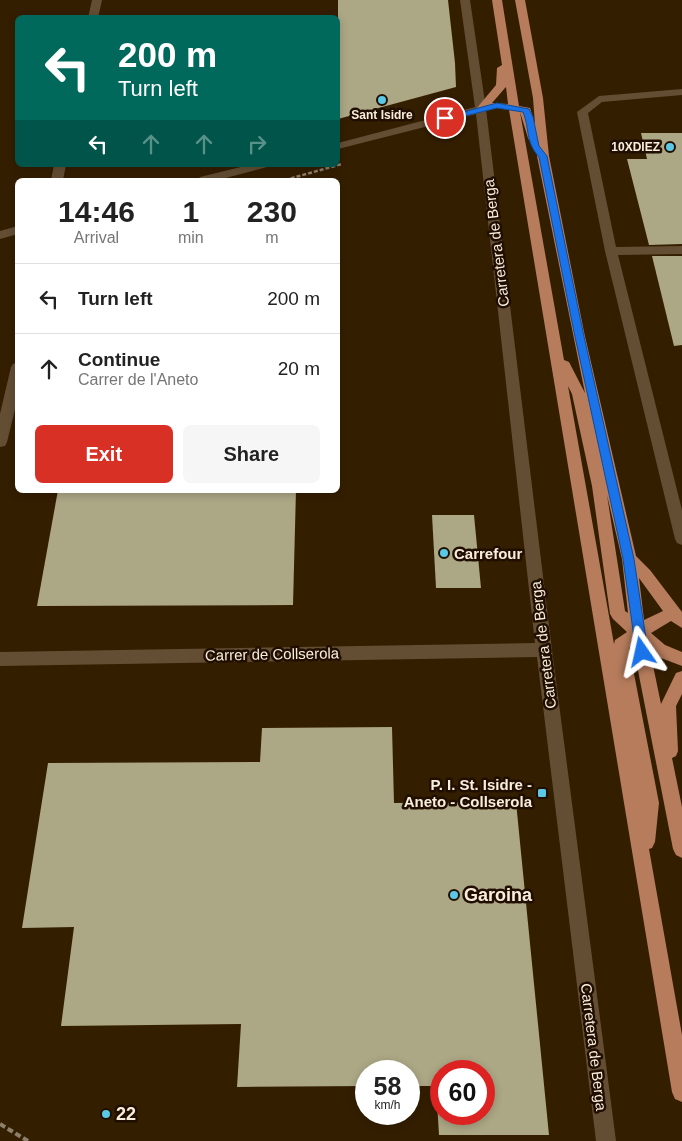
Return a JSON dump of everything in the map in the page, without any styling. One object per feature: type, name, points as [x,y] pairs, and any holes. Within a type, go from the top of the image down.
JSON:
[{"type":"main road","points":[[498,0],[503,41],[682,1092]]},
{"type":"main road","points":[[520,0],[538,98],[543,156],[578,332],[629,559],[638,633],[682,849]]},
{"type":"main road","points":[[481,109],[501,86],[503,41]]},
{"type":"main road","points":[[481,109],[497,105],[526,110],[534,146],[543,156]]},
{"type":"main road","points":[[557,353],[579,394],[599,486],[618,614],[659,650],[682,659]]},
{"type":"main road","points":[[629,559],[645,574],[677,617],[654,622],[621,645],[650,803],[644,863]]},
{"type":"main road","points":[[672,798],[668,706],[682,678]]},
{"type":"street","points":[[94,15],[97,0]]},
{"type":"street","name":"Carretera de Berga","points":[[465,0],[481,109],[544,650],[606,1141]]},
{"type":"street","points":[[682,92],[599,99],[582,112],[611,251],[682,539]]},
{"type":"street","points":[[340,145],[481,109]]},
{"type":"street","points":[[212,178],[255,167]]},
{"type":"street","points":[[0,235],[15,231]]},
{"type":"street","points":[[611,251],[682,250]]},
{"type":"street","points":[[0,442],[15,380]]},
{"type":"street","name":"Carrer de Collserola","points":[[0,659],[544,650]]},
{"type":"path","points":[[292,178],[300,176]]},
{"type":"path","points":[[0,1124],[28,1141]]},
{"type":"shaded area","points":[[0,0],[682,0],[682,1141],[0,1141]]},
{"type":"building","points":[[338,0],[448,0],[456,87],[340,118],[340,15],[338,15]]},
{"type":"building","points":[[641,133],[682,133],[682,244],[649,245],[627,159],[647,159]]},
{"type":"building","points":[[652,256],[682,256],[682,345],[674,346]]},
{"type":"building","points":[[57,493],[296,493],[293,605],[37,606]]},
{"type":"building","points":[[432,515],[474,515],[481,588],[436,588]]},
{"type":"building","points":[[392,727],[394,803],[516,802],[549,1135],[439,1135],[438,1125],[495,1125],[495,1060],[430,1060],[430,1086],[420,1086],[420,1060],[355,1060],[355,1086],[237,1087],[241,1024],[61,1026],[74,927],[22,928],[48,763],[260,762],[262,728]]},
{"type":"place","name":"Sant Isidre","points":[[382,100]]},
{"type":"place","name":"10XDIEZ","points":[[670,147]]},
{"type":"place","name":"Carrefour","points":[[444,553]]},
{"type":"place","name":"P. I. St. Isidre - Aneto - Collserola","points":[[542,793]]},
{"type":"place","name":"Garoina","points":[[454,895]]},
{"type":"place","name":"22","points":[[106,1114]]},
{"type":"route","points":[[445,118],[497,105],[526,110],[529,117],[534,146],[543,156],[578,332],[629,559],[642,652]]}]
